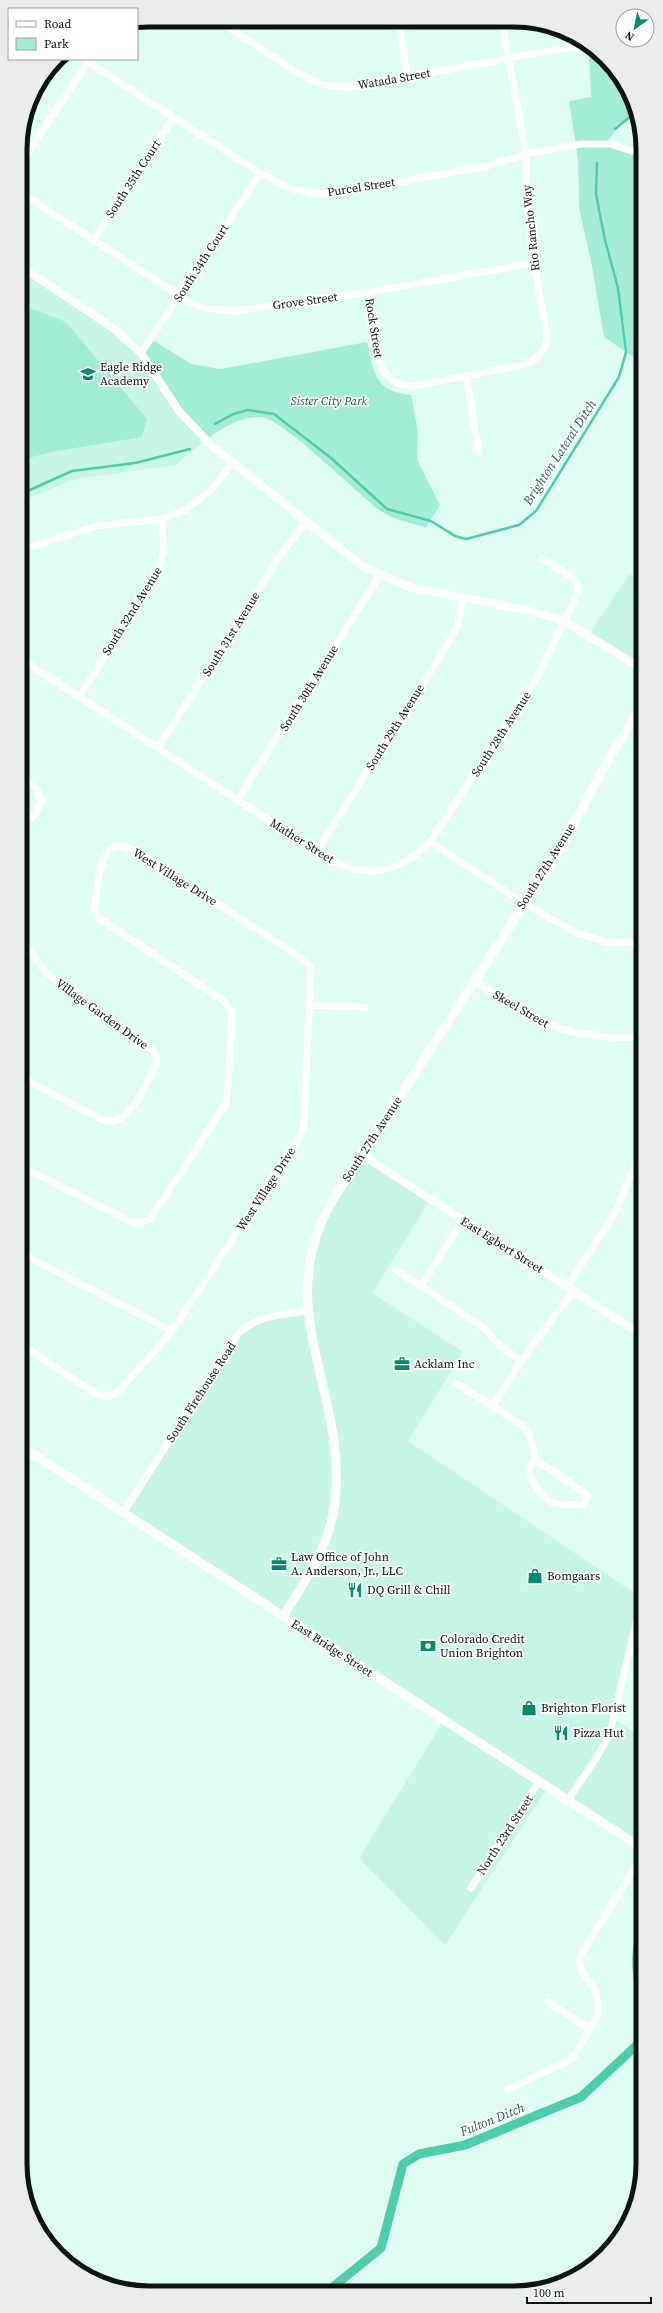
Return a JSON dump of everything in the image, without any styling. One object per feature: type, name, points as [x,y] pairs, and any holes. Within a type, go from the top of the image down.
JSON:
[{"type":"main road","name":"South 27th Avenue","points":[[283,1616],[322,1550],[332,1520],[336,1489],[336,1453],[308,1311],[308,1268],[315,1238],[329,1207],[560,849],[608,760],[636,715]]},
{"type":"main road","name":"East Bridge Street","points":[[27,1450],[636,1844]]},
{"type":"street","name":"Watada Street","points":[[228,27],[302,76],[321,84],[347,87],[579,45]]},
{"type":"street","points":[[400,27],[407,77]]},
{"type":"street","name":"Rio Rancho Way","points":[[466,376],[527,364],[537,358],[544,348],[547,336],[534,263],[526,190],[526,154],[503,27]]},
{"type":"street","points":[[27,153],[89,60]]},
{"type":"street","name":"Purcel Street","points":[[89,60],[174,118],[260,173],[286,187],[302,193],[336,193],[493,165],[526,154],[565,146],[591,143],[610,144],[636,152]]},
{"type":"street","name":"South 35th Court","points":[[94,240],[174,118]]},
{"type":"street","name":"South 34th Court","points":[[141,352],[260,173]]},
{"type":"street","name":"Grove Street","points":[[27,197],[191,304],[205,308],[234,311],[369,292],[534,263]]},
{"type":"street","points":[[27,271],[113,328],[141,352],[179,411],[212,446],[346,555],[380,575],[412,588],[528,610],[564,621],[636,665]]},
{"type":"street","name":"Rock Street","points":[[369,292],[378,360],[390,378],[404,385],[415,386],[466,376]]},
{"type":"street","points":[[466,376],[479,452]]},
{"type":"street","points":[[27,548],[96,526],[162,519],[185,510],[201,500],[212,489],[233,462]]},
{"type":"street","name":"South 32nd Avenue","points":[[79,697],[157,574],[164,550],[162,519]]},
{"type":"street","name":"South 31st Avenue","points":[[158,748],[284,551],[306,522]]},
{"type":"street","name":"South 28th Avenue","points":[[430,842],[537,677],[564,621],[572,608],[579,586],[574,579],[542,558]]},
{"type":"street","name":"South 30th Avenue","points":[[237,800],[380,575]]},
{"type":"street","name":"South 29th Avenue","points":[[317,851],[445,648],[457,627],[463,598]]},
{"type":"street","name":"Mather Street","points":[[27,663],[237,800],[317,851],[347,868],[377,870],[406,862],[430,842]]},
{"type":"street","points":[[27,782],[37,790],[41,801],[34,815],[27,820]]},
{"type":"street","points":[[430,842],[524,903],[587,938],[606,942],[636,942]]},
{"type":"street","name":"West Village Drive","points":[[27,1169],[133,1222],[146,1221],[150,1219],[227,1102],[232,1012],[224,1000],[96,916],[94,906],[101,867],[104,855],[110,849],[120,846],[134,850],[303,958],[311,970],[308,1005],[304,1125],[300,1136],[172,1331],[117,1393],[105,1397],[98,1395],[27,1348]]},
{"type":"street","name":"Village Garden Drive","points":[[27,947],[46,973],[150,1048],[155,1053],[157,1061],[155,1068],[130,1109],[122,1119],[113,1122],[104,1120],[27,1080]]},
{"type":"street","name":"Skeel Street","points":[[474,981],[533,1018],[565,1031],[596,1037],[636,1037]]},
{"type":"street","points":[[308,1005],[365,1007]]},
{"type":"street","name":"East Egbert Street","points":[[362,1155],[636,1331]]},
{"type":"street","points":[[493,1406],[521,1361],[570,1289],[616,1211],[636,1163]]},
{"type":"street","points":[[421,1286],[462,1220]]},
{"type":"street","points":[[27,1256],[172,1331]]},
{"type":"street","points":[[396,1270],[482,1326],[499,1345],[521,1361]]},
{"type":"street","name":"South Firehouse Road","points":[[123,1513],[237,1335],[245,1327],[258,1319],[308,1311]]},
{"type":"street","points":[[456,1383],[522,1425],[527,1431],[535,1459],[586,1494],[588,1498],[586,1502],[583,1505],[554,1503],[544,1496],[530,1477],[529,1467],[535,1459]]},
{"type":"street","points":[[568,1800],[609,1736],[636,1623]]},
{"type":"street","name":"North 23rd Street","points":[[471,1888],[539,1781]]},
{"type":"street","points":[[508,2089],[572,2059],[597,2017],[598,2002],[594,1988],[582,1973],[579,1963],[582,1953],[636,1866]]},
{"type":"street","points":[[548,2002],[590,2029]]},
{"type":"shaded area","name":"Eagle Ridge Academy","points":[[27,271],[141,353],[206,440],[175,465],[75,479],[27,499]]},
{"type":"shaded area","points":[[629,574],[636,579],[636,665],[589,635]]},
{"type":"shaded area","points":[[362,1155],[430,1200],[372,1293],[463,1352],[408,1441],[636,1594],[636,1624],[614,1719],[636,1734],[636,1844],[548,1787],[445,1945],[359,1858],[444,1720],[123,1513],[237,1335],[250,1324],[308,1311],[315,1238]]},
{"type":"green space","points":[[589,55],[591,55],[611,75],[620,88],[632,116],[615,129],[607,144],[636,153],[636,359],[604,337],[592,266],[579,207],[578,159],[569,101],[591,97]]},
{"type":"green space","points":[[27,307],[66,322],[147,419],[142,437],[51,452],[27,458],[27,406],[29,391],[27,389]]},
{"type":"green space","name":"Sister City Park","points":[[151,339],[191,364],[221,369],[367,342],[374,371],[378,379],[383,385],[390,389],[399,393],[411,395],[418,432],[417,459],[440,505],[426,527],[389,515],[368,501],[286,430],[261,417],[246,418],[238,421],[225,427],[206,440],[179,411],[141,353]]},
{"type":"waterway","name":"Brighton Lateral Ditch","points":[[615,129],[632,116]]},
{"type":"waterway","name":"Brighton Lateral Ditch","points":[[215,424],[233,414],[248,410],[274,414],[331,458],[387,509],[431,521],[455,536],[466,539],[519,525],[536,511],[619,377],[626,352],[618,288],[605,240],[596,194],[597,163]]},
{"type":"waterway","name":"Brighton Lateral Ditch","points":[[27,491],[72,471],[135,463],[190,449]]},
{"type":"waterway","name":"Fulton Ditch","points":[[334,2286],[381,2248],[403,2164],[419,2154],[465,2145],[581,2097],[636,2046]]},
{"type":"place","name":"Eagle Ridge Academy","points":[[88,374]]},
{"type":"place","name":"Acklam Inc","points":[[402,1364]]},
{"type":"place","name":"Law Office of John A. Anderson, Jr., LLC","points":[[279,1564]]},
{"type":"place","name":"Bomgaars","points":[[535,1576]]},
{"type":"place","name":"DQ Grill & Chill","points":[[355,1590]]},
{"type":"place","name":"Colorado Credit Union Brighton","points":[[428,1646]]},
{"type":"place","name":"Brighton Florist","points":[[529,1708]]},
{"type":"place","name":"Pizza Hut","points":[[561,1733]]}]
